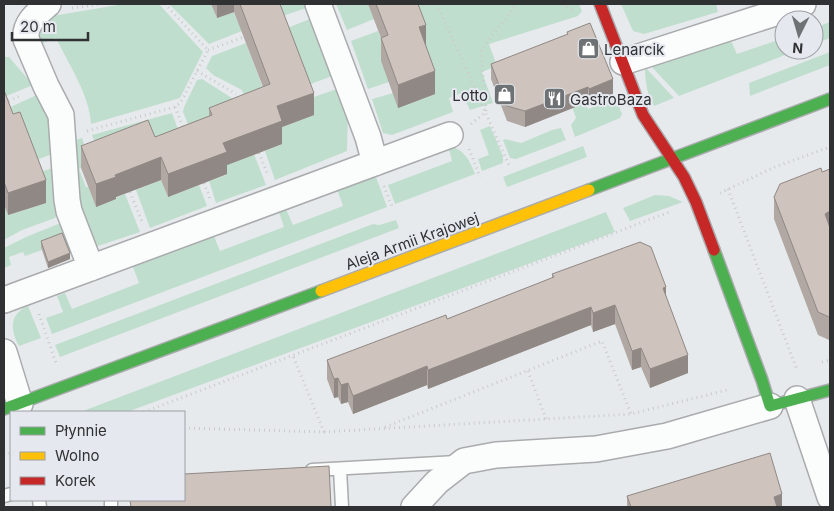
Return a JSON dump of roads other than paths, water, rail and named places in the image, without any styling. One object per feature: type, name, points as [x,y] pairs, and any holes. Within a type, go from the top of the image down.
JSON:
[{"type":"street","points":[[48,4],[30,22],[25,32],[26,39],[61,115],[65,188],[69,211],[91,268]]},
{"type":"street","points":[[318,4],[368,137],[375,163]]},
{"type":"street","points":[[600,4],[643,115],[688,184],[696,202],[770,406]]},
{"type":"street","points":[[623,62],[802,4]]},
{"type":"street","name":"Aleja Armii Krajowej","points":[[15,408],[65,387],[830,99]]},
{"type":"street","points":[[4,300],[460,130]]},
{"type":"street","points":[[4,352],[15,408]]},
{"type":"street","points":[[414,507],[437,482],[464,461],[496,455],[596,449],[667,436],[830,390]]},
{"type":"street","points":[[797,399],[830,497]]},
{"type":"lane","points":[[301,471],[464,461]]},
{"type":"lane","points":[[340,469],[342,507]]},
{"type":"place","name":"Lenarcik","points":[[588,49]]},
{"type":"place","name":"Lotto","points":[[504,95]]},
{"type":"place","name":"GastroBaza","points":[[554,99]]}]
